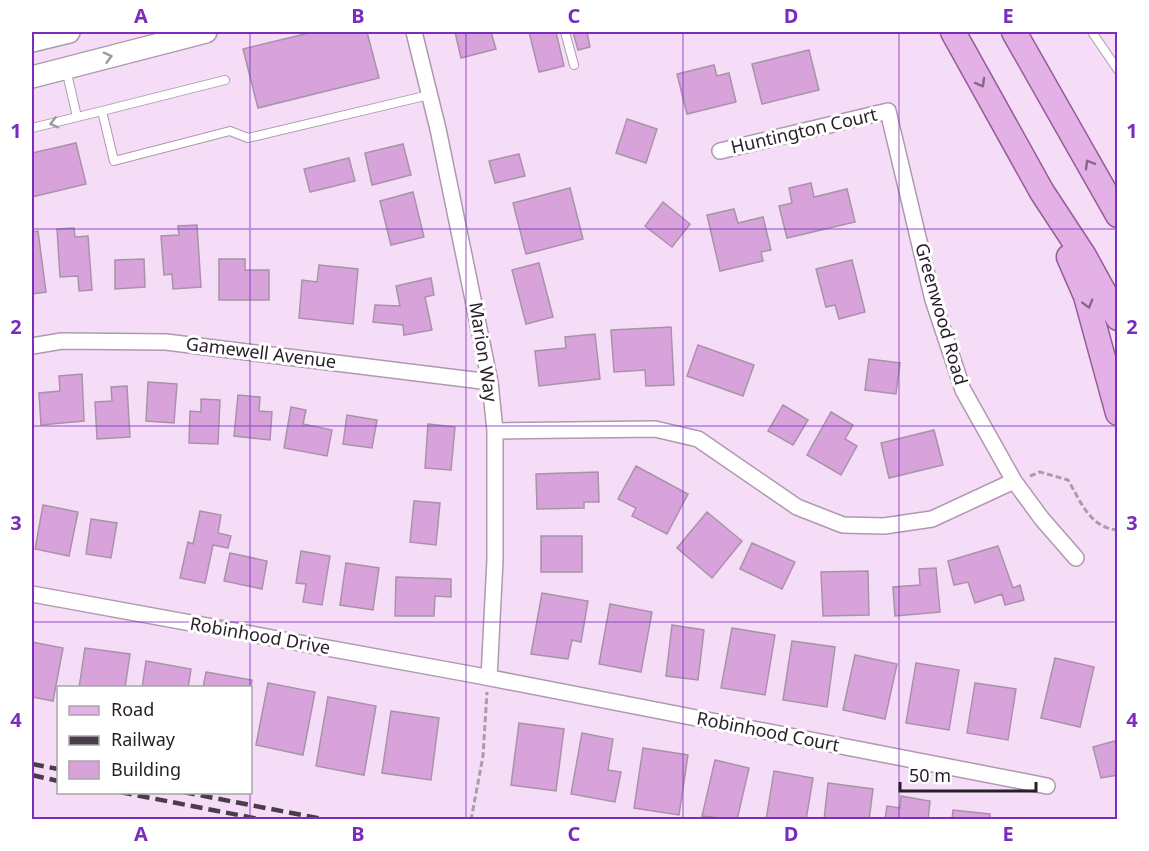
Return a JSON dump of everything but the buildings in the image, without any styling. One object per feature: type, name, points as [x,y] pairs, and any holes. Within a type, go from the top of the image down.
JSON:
[{"type":"main road","points":[[32,41],[69,32]]},
{"type":"main road","points":[[32,77],[206,32]]},
{"type":"main road","points":[[953,32],[1042,192],[1084,256],[1118,318]]},
{"type":"main road","points":[[1014,32],[1118,215]]},
{"type":"main road","points":[[1042,192],[1086,296],[1118,412]]},
{"type":"street","name":"Marion Way","points":[[414,32],[480,324],[490,382],[495,431],[495,560],[489,678]]},
{"type":"street","name":"Huntington Court","points":[[720,151],[888,111]]},
{"type":"street","name":"Greenwood Road","points":[[888,111],[933,300],[963,390],[1014,481],[1042,519],[1076,558]]},
{"type":"street","name":"Gamewell Avenue","points":[[32,346],[62,341],[166,342],[490,382]]},
{"type":"street","points":[[495,431],[655,429],[698,439],[796,507],[843,525],[884,526],[932,519],[1014,481]]},
{"type":"street","name":"Robinhood Drive","points":[[32,594],[489,678]]},
{"type":"street","name":"Robinhood Court","points":[[489,678],[1047,786]]},
{"type":"lane","points":[[565,32],[574,65]]},
{"type":"lane","points":[[1092,32],[1118,69]]},
{"type":"lane","points":[[66,68],[77,117]]},
{"type":"lane","points":[[32,128],[225,80]]},
{"type":"lane","points":[[102,111],[114,161],[230,131],[248,138],[429,94]]},
{"type":"path","points":[[1014,481],[1040,472],[1068,480],[1093,520],[1104,529],[1118,530]]},
{"type":"path","points":[[471,819],[483,756],[484,705],[489,678]]},
{"type":"railway","points":[[32,764],[57,769]]},
{"type":"railway","points":[[32,775],[57,781]]},
{"type":"railway","points":[[130,794],[264,820]]},
{"type":"railway","points":[[193,794],[328,820]]}]
